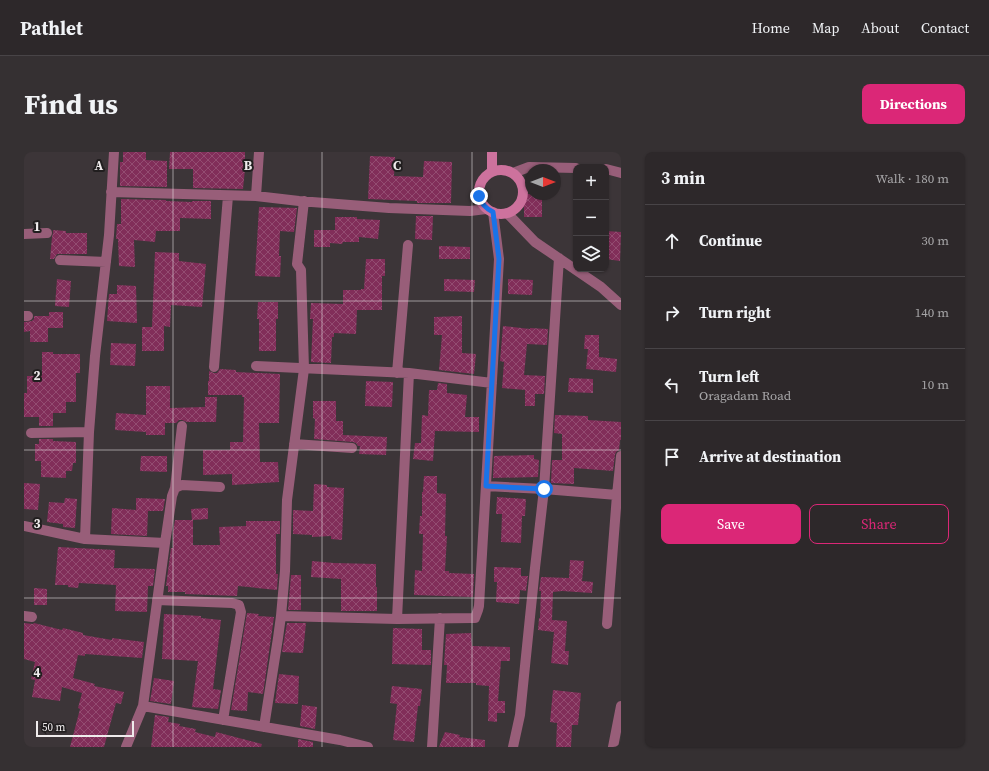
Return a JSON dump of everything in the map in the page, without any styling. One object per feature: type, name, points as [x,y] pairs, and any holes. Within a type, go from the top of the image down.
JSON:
[{"type":"street","points":[[85,539],[89,432],[95,356],[109,235],[114,152]]},
{"type":"street","points":[[256,196],[259,152]]},
{"type":"street","points":[[492,152],[492,171]]},
{"type":"street","points":[[513,173],[529,167],[573,168]]},
{"type":"street","points":[[499,169],[513,173],[519,178],[522,185],[522,199],[513,210],[507,213],[500,214],[490,210],[482,203],[479,196],[481,182],[486,175],[492,171],[499,169]]},
{"type":"street","points":[[609,170],[621,173]]},
{"type":"street","points":[[111,192],[256,196],[389,208],[462,211],[490,210]]},
{"type":"street","points":[[214,367],[228,196]]},
{"type":"street","points":[[264,727],[281,616],[285,571],[287,500],[304,369],[301,270],[297,264],[304,201]]},
{"type":"street","points":[[281,616],[397,619],[475,618],[478,610],[499,259],[490,210]]},
{"type":"street","points":[[507,213],[536,242],[601,286],[621,305]]},
{"type":"street","points":[[24,234],[47,233]]},
{"type":"street","points":[[397,372],[408,245]]},
{"type":"street","points":[[513,747],[520,715],[544,489],[559,258]]},
{"type":"street","points":[[60,260],[106,262]]},
{"type":"street","points":[[256,366],[397,372],[492,383]]},
{"type":"street","points":[[397,619],[409,373]]},
{"type":"street","points":[[126,747],[143,706],[165,543],[172,496],[175,488],[182,426]]},
{"type":"street","points":[[31,433],[89,432]]},
{"type":"street","points":[[294,444],[352,448]]},
{"type":"street","points":[[607,624],[621,456]]},
{"type":"street","points":[[175,488],[182,485],[220,487]]},
{"type":"street","points":[[486,486],[617,495]]},
{"type":"street","points":[[24,526],[85,539],[165,543]]},
{"type":"street","points":[[158,600],[232,603],[238,605],[241,612],[223,720]]},
{"type":"street","points":[[432,747],[440,618]]},
{"type":"street","points":[[143,706],[264,727],[339,744],[368,747]]},
{"type":"street","points":[[613,747],[621,706]]},
{"type":"building","points":[[123,152],[146,152],[146,160],[167,161],[167,187],[120,186],[120,162],[123,162]]},
{"type":"building","points":[[170,152],[245,152],[243,189],[193,188],[193,169],[169,169]]},
{"type":"building","points":[[370,156],[395,157],[394,176],[423,177],[424,161],[452,162],[451,203],[417,203],[417,201],[368,199]]},
{"type":"building","points":[[524,194],[525,200],[542,200],[542,217],[524,217]]},
{"type":"building","points":[[121,199],[192,202],[211,201],[211,219],[180,218],[180,231],[156,231],[155,242],[134,240],[135,267],[119,266],[118,239],[116,239],[117,224],[121,224]]},
{"type":"building","points":[[259,207],[297,208],[294,232],[280,231],[280,277],[255,276]]},
{"type":"building","points":[[416,216],[433,216],[432,240],[415,239]]},
{"type":"building","points":[[335,217],[357,217],[357,219],[380,220],[378,239],[359,237],[359,242],[343,242],[342,244],[330,243],[330,247],[314,247],[314,230],[335,230]]},
{"type":"building","points":[[53,230],[66,231],[66,233],[87,233],[87,254],[57,254],[54,259],[50,259]]},
{"type":"building","points":[[609,231],[621,232],[620,261],[609,259]]},
{"type":"building","points":[[439,246],[470,247],[470,259],[439,259]]},
{"type":"building","points":[[155,252],[179,253],[179,261],[206,264],[202,307],[171,305],[170,327],[164,326],[164,351],[142,351],[142,327],[152,327]]},
{"type":"building","points":[[366,259],[385,259],[385,276],[382,276],[382,310],[357,310],[356,334],[334,333],[334,337],[332,337],[331,363],[311,362],[313,319],[310,319],[311,303],[343,304],[343,290],[364,289]]},
{"type":"building","points":[[57,279],[71,281],[69,307],[55,306]]},
{"type":"building","points":[[444,279],[475,280],[474,292],[444,291]]},
{"type":"building","points":[[508,279],[533,280],[532,295],[508,294]]},
{"type":"building","points":[[117,285],[136,286],[137,323],[107,321],[109,294],[117,294]]},
{"type":"building","points":[[258,302],[278,302],[278,319],[276,319],[276,351],[259,351],[259,319],[257,319]]},
{"type":"building","points":[[49,312],[63,312],[63,328],[48,328],[48,342],[30,342],[30,331],[24,332],[24,322],[32,321],[34,316],[49,316]]},
{"type":"building","points":[[462,316],[462,353],[476,354],[474,374],[439,370],[442,335],[434,335],[434,317]]},
{"type":"building","points":[[503,326],[548,329],[547,345],[527,344],[524,375],[545,376],[544,394],[535,394],[535,406],[525,406],[525,390],[502,388],[504,362],[500,361]]},
{"type":"building","points":[[585,335],[599,335],[599,357],[617,359],[616,372],[586,369],[588,349],[584,349]]},
{"type":"building","points":[[111,343],[136,344],[135,366],[110,365]]},
{"type":"building","points":[[42,352],[53,352],[53,354],[80,354],[80,373],[76,373],[76,402],[66,402],[66,413],[53,413],[53,426],[39,426],[39,417],[24,417],[24,393],[27,393],[27,376],[42,376]]},
{"type":"building","points":[[220,369],[236,370],[236,372],[280,374],[279,423],[259,423],[260,462],[278,462],[279,482],[232,485],[232,474],[203,475],[203,450],[230,450],[230,442],[243,442],[244,397],[242,397],[242,395],[208,395],[209,371],[217,373]]},
{"type":"building","points":[[569,378],[593,379],[593,393],[568,392]]},
{"type":"building","points":[[366,381],[393,382],[392,407],[365,406]]},
{"type":"building","points":[[438,383],[447,384],[447,393],[467,395],[465,417],[479,417],[479,432],[435,431],[433,461],[413,459],[415,443],[421,443],[422,415],[428,416],[429,390],[437,390]]},
{"type":"building","points":[[146,386],[170,386],[170,408],[205,407],[205,397],[217,397],[216,422],[187,422],[179,420],[176,423],[165,423],[165,435],[146,435],[146,432],[115,430],[116,413],[146,415]]},
{"type":"building","points":[[313,401],[336,401],[336,421],[343,421],[343,435],[387,437],[386,455],[359,454],[360,446],[353,442],[314,439],[315,419],[313,418]]},
{"type":"building","points":[[555,415],[588,416],[588,420],[621,422],[621,440],[619,450],[615,455],[613,471],[574,468],[574,484],[551,483],[552,460],[562,460],[562,434],[554,433]]},
{"type":"building","points":[[39,439],[76,442],[76,463],[73,463],[72,471],[66,471],[66,478],[41,477],[41,461],[35,461],[35,444],[39,444]]},
{"type":"building","points":[[534,455],[534,459],[539,460],[538,477],[493,478],[494,456]]},
{"type":"building","points":[[141,456],[167,456],[167,472],[140,471]]},
{"type":"building","points":[[424,476],[437,476],[437,493],[446,494],[445,536],[447,536],[445,571],[449,571],[449,573],[474,574],[473,597],[414,595],[415,570],[422,571],[423,534],[419,534],[420,516],[422,516]]},
{"type":"building","points":[[24,483],[40,484],[38,510],[24,509]]},
{"type":"building","points":[[314,484],[327,485],[327,487],[344,488],[342,540],[331,539],[331,536],[312,537],[312,535],[293,534],[293,510],[313,511]]},
{"type":"building","points":[[497,497],[526,499],[525,516],[522,516],[521,543],[501,542],[502,514],[496,514]]},
{"type":"building","points":[[65,498],[77,499],[75,528],[63,527],[63,524],[47,522],[49,502],[64,503]]},
{"type":"building","points":[[136,498],[165,499],[163,511],[148,511],[147,536],[111,534],[112,508],[136,510]]},
{"type":"building","points":[[208,508],[208,519],[192,520],[191,509]]},
{"type":"building","points":[[175,520],[193,520],[193,545],[220,545],[219,527],[246,526],[246,521],[280,521],[280,534],[276,534],[276,574],[278,574],[277,590],[238,586],[237,596],[168,592],[168,586],[166,586],[171,548],[173,548]]},
{"type":"building","points":[[58,547],[115,550],[114,568],[155,569],[153,586],[148,586],[147,612],[115,611],[116,585],[79,583],[78,588],[68,587],[68,585],[55,585]]},
{"type":"building","points":[[570,560],[584,561],[582,581],[593,582],[592,593],[562,591],[553,592],[552,620],[567,621],[565,651],[569,651],[568,665],[551,663],[554,632],[538,630],[540,618],[541,591],[539,591],[541,577],[569,578]]},
{"type":"building","points":[[312,561],[376,564],[377,611],[341,611],[341,579],[311,577]]},
{"type":"building","points":[[494,567],[521,568],[521,576],[528,576],[526,591],[520,590],[519,604],[496,602],[497,582],[494,582]]},
{"type":"building","points":[[291,575],[301,575],[301,610],[288,610]]},
{"type":"building","points":[[34,588],[47,589],[47,605],[34,605]]},
{"type":"building","points":[[247,613],[259,614],[258,616],[274,617],[263,694],[248,692],[247,711],[231,710]]},
{"type":"building","points":[[164,614],[201,616],[201,618],[221,620],[213,689],[221,690],[218,709],[192,707],[198,661],[162,659]]},
{"type":"building","points":[[24,623],[34,623],[62,630],[63,628],[83,633],[83,635],[112,640],[112,638],[144,642],[142,658],[85,654],[85,656],[78,655],[73,678],[95,684],[94,686],[124,692],[121,704],[116,703],[104,747],[70,747],[80,709],[78,708],[82,693],[62,687],[60,701],[32,697],[35,680],[31,679],[35,662],[24,659]]},
{"type":"building","points":[[287,623],[306,623],[303,653],[282,652]]},
{"type":"building","points":[[393,628],[422,629],[422,650],[431,650],[431,665],[392,664]]},
{"type":"building","points":[[471,633],[472,646],[510,647],[510,661],[501,661],[498,701],[505,701],[505,713],[497,713],[497,722],[488,721],[489,686],[476,685],[476,683],[446,683],[447,665],[444,665],[446,634]]},
{"type":"building","points":[[279,674],[299,676],[298,704],[275,703]]},
{"type":"building","points":[[154,678],[174,681],[171,704],[150,701]]},
{"type":"building","points":[[392,686],[422,689],[420,706],[418,706],[414,742],[393,740],[397,704],[390,703]]},
{"type":"building","points":[[553,690],[581,693],[578,725],[572,725],[571,747],[556,747],[557,723],[550,722]]},
{"type":"building","points":[[302,705],[317,707],[315,729],[300,726]]},
{"type":"building","points":[[155,715],[169,717],[168,722],[180,724],[179,726],[196,729],[195,732],[215,737],[216,732],[262,744],[261,747],[151,747]]},
{"type":"building","points":[[445,732],[460,735],[459,737],[485,740],[485,747],[439,747]]},
{"type":"building","points":[[298,739],[313,742],[313,747],[298,747]]},
{"type":"route","points":[[479,196],[486,209],[493,212],[499,259],[486,486],[544,489]]}]
